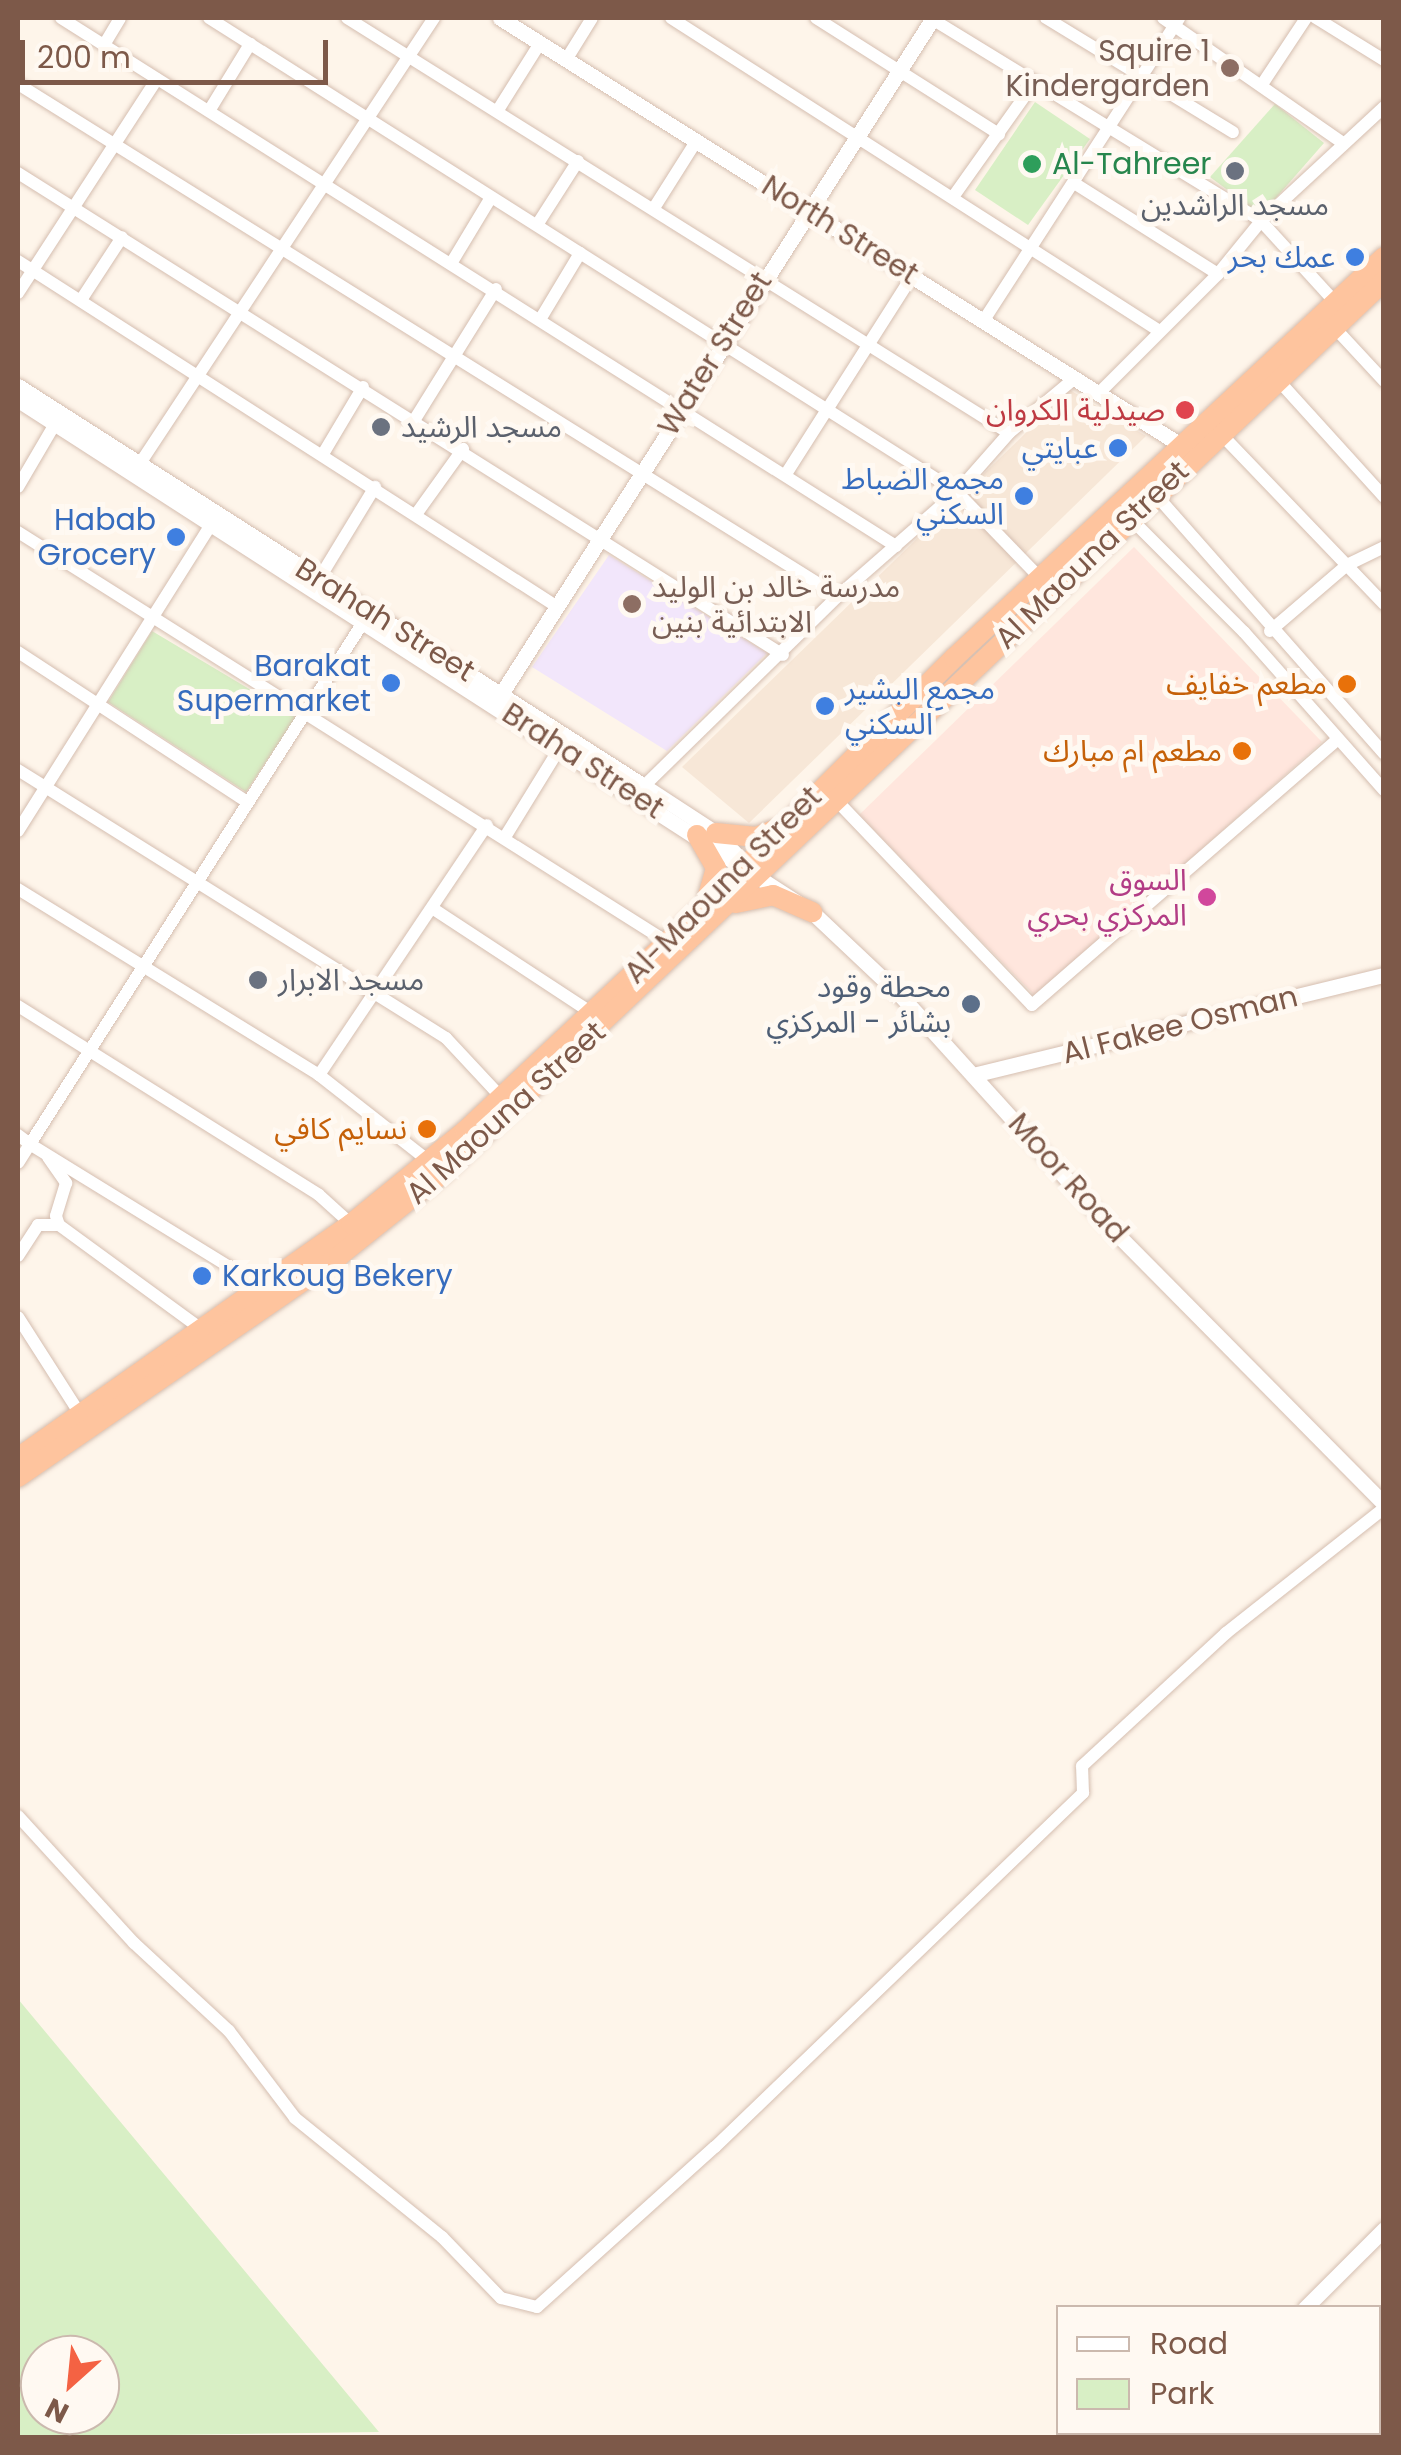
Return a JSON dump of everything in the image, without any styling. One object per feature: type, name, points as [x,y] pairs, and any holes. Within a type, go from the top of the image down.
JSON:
[{"type":"highway","name":"Al-Maouna Street","points":[[18,1458],[351,1224],[430,1162],[704,908],[744,862],[1040,579],[1081,555],[1180,444],[1384,257]]},
{"type":"highway","name":"Al Maouna Street","points":[[18,1477],[406,1204],[734,904],[1081,555],[1131,519],[1384,281]]},
{"type":"highway","points":[[704,908],[717,876],[707,834],[756,837],[781,827]]},
{"type":"highway","points":[[734,904],[773,895],[812,912]]},
{"type":"street","points":[[62,18],[496,289],[896,546]]},
{"type":"street","points":[[104,45],[120,18]]},
{"type":"street","points":[[209,18],[957,492],[1040,579]]},
{"type":"street","points":[[347,18],[1009,433]]},
{"type":"street","points":[[139,466],[245,312],[324,182],[434,18]]},
{"type":"street","name":"North Street","points":[[500,18],[1180,444]]},
{"type":"street","points":[[566,60],[592,18]]},
{"type":"street","points":[[671,18],[1158,330]]},
{"type":"street","points":[[816,18],[999,134]]},
{"type":"street","points":[[933,18],[1261,221],[1334,302]]},
{"type":"street","name":"Water Street","points":[[501,694],[761,280],[933,18]]},
{"type":"street","points":[[1046,18],[1233,132]]},
{"type":"street","points":[[1263,83],[1306,18]]},
{"type":"street","points":[[1316,18],[1384,60]]},
{"type":"street","points":[[984,320],[1108,126],[1142,80],[1172,19],[1343,143]]},
{"type":"street","points":[[208,111],[250,44]]},
{"type":"street","points":[[498,110],[540,44]]},
{"type":"street","points":[[18,293],[158,79]]},
{"type":"street","points":[[953,197],[1034,82]]},
{"type":"street","points":[[18,84],[455,356],[639,476],[838,596]]},
{"type":"street","points":[[1099,392],[1218,274],[1261,221],[1384,107]]},
{"type":"street","points":[[654,208],[697,140]]},
{"type":"street","points":[[537,225],[578,161]]},
{"type":"street","points":[[18,173],[463,449],[783,655]]},
{"type":"street","points":[[1074,183],[1218,274]]},
{"type":"street","points":[[452,262],[490,199]]},
{"type":"street","points":[[80,300],[122,237]]},
{"type":"street","points":[[541,318],[580,253]]},
{"type":"street","points":[[18,261],[417,513],[556,606]]},
{"type":"street","points":[[786,474],[866,342],[913,275]]},
{"type":"street","points":[[414,419],[496,289]]},
{"type":"street","points":[[1334,327],[1384,381]]},
{"type":"street","points":[[644,786],[783,655],[838,596],[957,492],[1009,433],[1075,378]]},
{"type":"street","points":[[1278,380],[1384,496]]},
{"type":"street","name":"Brahah Street","points":[[18,386],[644,786],[744,862]]},
{"type":"street","points":[[323,454],[363,387]]},
{"type":"street","name":"Braha Street","points":[[18,400],[561,746],[707,834]]},
{"type":"street","points":[[18,487],[55,424]]},
{"type":"street","points":[[1220,433],[1384,604]]},
{"type":"street","points":[[417,513],[463,449]]},
{"type":"street","points":[[319,580],[376,488]]},
{"type":"street","points":[[1156,495],[1270,631],[1384,756],[1364,768]]},
{"type":"street","points":[[1131,519],[1244,632],[1384,790]]},
{"type":"street","points":[[18,832],[211,525]]},
{"type":"street","points":[[18,532],[304,716],[505,836],[667,942]]},
{"type":"street","points":[[1270,631],[1348,565],[1384,547]]},
{"type":"street","points":[[18,1162],[364,621]]},
{"type":"street","points":[[18,652],[247,802]]},
{"type":"street","points":[[837,801],[1032,1005],[1338,739]]},
{"type":"street","points":[[505,836],[561,746]]},
{"type":"street","points":[[18,770],[451,1042],[502,1098]]},
{"type":"street","points":[[319,1075],[378,993],[487,825]]},
{"type":"street","name":"Moor Road","points":[[744,862],[812,912],[976,1074],[1110,1227],[1384,1506]]},
{"type":"street","points":[[18,889],[319,1075],[430,1162]]},
{"type":"street","points":[[432,908],[592,1013]]},
{"type":"street","name":"Al Fakee Osman","points":[[976,1074],[1384,975]]},
{"type":"street","points":[[18,1006],[306,1186],[351,1224]]},
{"type":"street","points":[[18,1135],[262,1287]]},
{"type":"street","points":[[46,1153],[66,1183],[56,1216],[60,1225],[201,1330]]},
{"type":"street","points":[[18,1256],[38,1225],[60,1225]]},
{"type":"street","points":[[18,1316],[80,1414]]},
{"type":"street","points":[[18,1816],[134,1943],[228,2031],[295,2118],[427,2224],[500,2298],[537,2307],[714,2147],[1083,1793],[1082,1766],[1226,1633],[1384,1506]]},
{"type":"street","points":[[1307,2305],[1384,2229]]},
{"type":"shaded area","points":[[1070,390],[1146,436],[749,823],[682,767]]},
{"type":"shaded area","points":[[1134,547],[1322,742],[1036,997],[859,815]]},
{"type":"shaded area","name":"مدرسة خالد بن الوليد الابتدائية بنين","points":[[609,555],[767,653],[667,751],[532,667]]},
{"type":"green space","name":"Al-Tahreer","points":[[1035,102],[1090,139],[1028,225],[975,190]]},
{"type":"green space","points":[[1275,104],[1324,143],[1261,215],[1210,177]]},
{"type":"green space","points":[[152,631],[296,717],[246,792],[108,702]]},
{"type":"green space","points":[[18,1999],[379,2432],[18,2437]]},
{"type":"place","name":"Squire 1 Kindergarden","points":[[1230,68]]},
{"type":"place","name":"Al-Tahreer","points":[[1032,164]]},
{"type":"place","name":"مسجد الراشدين","points":[[1235,171]]},
{"type":"place","name":"عمك بحر","points":[[1355,257]]},
{"type":"place","name":"صيدلية الكروان","points":[[1185,410]]},
{"type":"place","name":"مسجد الرشيد","points":[[381,427]]},
{"type":"place","name":"عبايتي","points":[[1118,448]]},
{"type":"place","name":"مجمع الضباط السكني","points":[[1024,496]]},
{"type":"place","name":"Habab Grocery","points":[[176,537]]},
{"type":"place","name":"مدرسة خالد بن الوليد الابتدائية بنين","points":[[632,604]]},
{"type":"place","name":"Barakat Supermarket","points":[[391,683]]},
{"type":"place","name":"مطعم خفايف","points":[[1347,684]]},
{"type":"place","name":"مجمع البشير السكني","points":[[825,706]]},
{"type":"place","name":"مطعم ام مبارك","points":[[1242,751]]},
{"type":"place","name":"السوق المركزي بحري","points":[[1207,897]]},
{"type":"place","name":"مسجد الابرار","points":[[258,980]]},
{"type":"place","name":"محطة وقود بشائر - المركزي","points":[[971,1004]]},
{"type":"place","name":"نسايم كافي","points":[[427,1129]]},
{"type":"place","name":"Karkoug Bekery","points":[[202,1276]]}]
